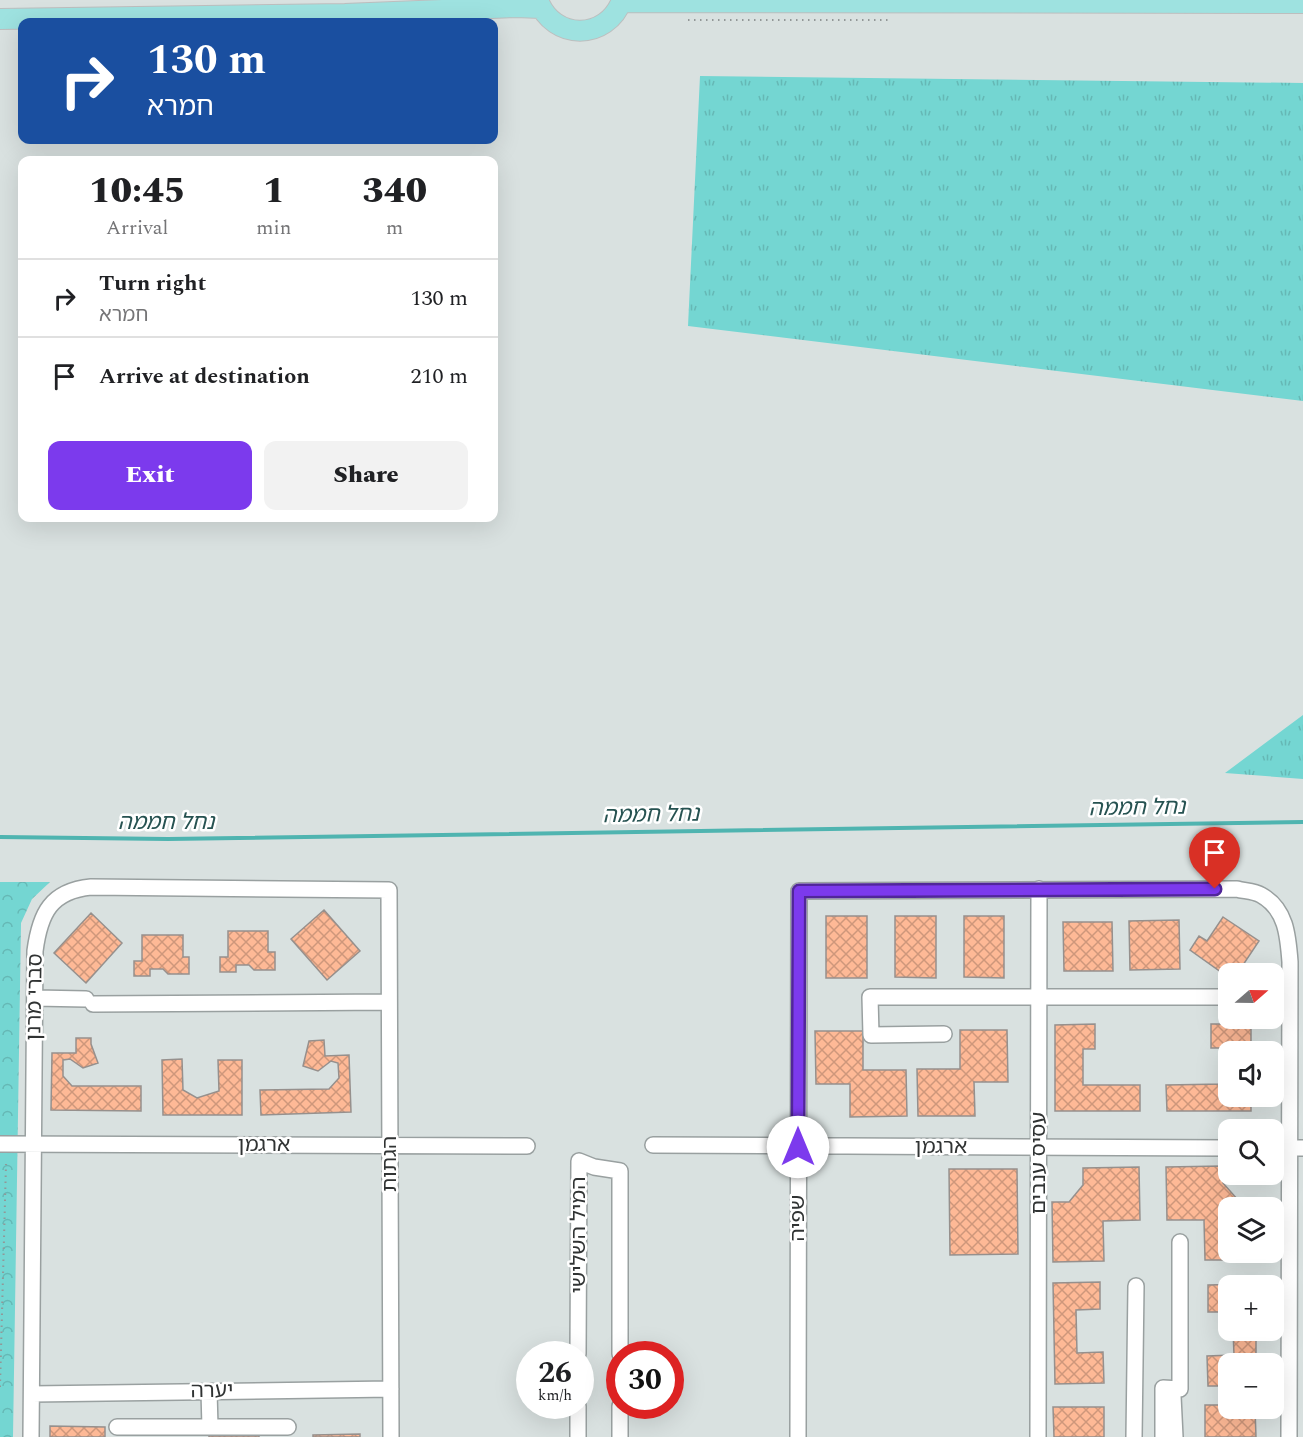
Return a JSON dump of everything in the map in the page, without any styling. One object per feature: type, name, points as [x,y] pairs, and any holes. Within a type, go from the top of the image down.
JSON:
[{"type":"main road","points":[[69,18],[345,14],[516,7],[539,4],[552,22],[576,31],[590,30],[602,25],[611,18],[622,1],[1303,3]]},
{"type":"main road","points":[[0,19],[18,19]]},
{"type":"street","name":"סברי מרנן","points":[[32,1437],[35,951],[38,930],[45,912],[57,898],[74,889],[91,887],[389,890]]},
{"type":"street","name":"שפיה","points":[[798,1437],[799,891],[1039,889]]},
{"type":"street","name":"עסיס ענבים","points":[[1038,1437],[1039,889]]},
{"type":"street","points":[[1039,889],[1237,889],[1260,894],[1278,909],[1288,930],[1290,962],[1289,1437]]},
{"type":"street","name":"הגתות","points":[[389,890],[391,1437]]},
{"type":"street","points":[[944,1034],[871,1035],[870,997],[1218,997]]},
{"type":"street","points":[[35,998],[89,1001],[389,1002]]},
{"type":"street","name":"ארגמן","points":[[0,1144],[527,1146]]},
{"type":"street","name":"ארגמן","points":[[653,1145],[1218,1148]]},
{"type":"street","name":"המיל השלישי","points":[[578,1341],[579,1161],[594,1167],[620,1171],[620,1341]]},
{"type":"street","points":[[1163,1437],[1163,1388],[1180,1389],[1180,1242]]},
{"type":"street","points":[[1134,1437],[1136,1286]]},
{"type":"street","name":"יערה","points":[[33,1394],[391,1389]]},
{"type":"street","points":[[209,1391],[210,1427]]},
{"type":"street","points":[[1173,1396],[1175,1437]]},
{"type":"street","points":[[578,1419],[578,1437]]},
{"type":"street","points":[[620,1419],[620,1437]]},
{"type":"street","points":[[117,1427],[288,1427]]},
{"type":"path","points":[[0,1387],[6,1164]]},
{"type":"green space","points":[[700,76],[1303,83],[1303,401],[688,326]]},
{"type":"green space","points":[[1303,715],[1303,779],[1225,773]]},
{"type":"green space","points":[[0,882],[50,882],[32,899],[21,923],[13,1437],[0,1437]]},
{"type":"building","points":[[324,910],[360,951],[327,980],[291,939]]},
{"type":"building","points":[[91,913],[122,943],[86,983],[54,953]]},
{"type":"building","points":[[826,916],[867,916],[867,978],[826,978]]},
{"type":"building","points":[[895,916],[936,916],[936,978],[895,977]]},
{"type":"building","points":[[964,916],[1004,916],[1004,978],[964,977]]},
{"type":"building","points":[[1223,917],[1259,941],[1244,963],[1218,963],[1218,970],[1190,950],[1199,936],[1207,941]]},
{"type":"building","points":[[1179,920],[1180,969],[1130,970],[1129,921]]},
{"type":"building","points":[[1063,922],[1112,922],[1113,971],[1064,971]]},
{"type":"building","points":[[228,931],[268,931],[268,952],[275,952],[275,970],[254,970],[249,965],[236,965],[236,972],[220,972],[220,957],[228,957]]},
{"type":"building","points":[[142,935],[183,935],[183,957],[189,957],[189,974],[168,974],[163,969],[150,969],[150,976],[134,976],[134,961],[142,961]]},
{"type":"building","points":[[1095,1024],[1095,1049],[1083,1049],[1083,1085],[1140,1085],[1140,1111],[1055,1111],[1055,1025]]},
{"type":"building","points":[[1211,1024],[1218,1024],[1218,1029],[1251,1029],[1251,1041],[1218,1041],[1218,1048],[1211,1048]]},
{"type":"building","points":[[960,1030],[1007,1030],[1008,1082],[974,1082],[975,1116],[918,1116],[917,1069],[960,1069]]},
{"type":"building","points":[[815,1031],[863,1031],[863,1070],[906,1070],[907,1116],[850,1117],[850,1084],[816,1084]]},
{"type":"building","points":[[76,1038],[91,1038],[98,1063],[83,1068],[70,1059],[63,1060],[63,1076],[72,1086],[141,1086],[141,1111],[51,1110],[52,1053],[76,1053]]},
{"type":"building","points":[[324,1040],[325,1056],[349,1055],[351,1112],[261,1115],[260,1090],[329,1089],[339,1078],[338,1063],[331,1061],[318,1071],[303,1066],[309,1041]]},
{"type":"building","points":[[182,1059],[183,1090],[197,1098],[219,1091],[218,1060],[242,1060],[242,1115],[163,1115],[162,1060]]},
{"type":"building","points":[[1218,1084],[1218,1107],[1251,1107],[1251,1111],[1167,1111],[1166,1085]]},
{"type":"building","points":[[1218,1166],[1218,1185],[1225,1185],[1235,1197],[1218,1197],[1218,1260],[1205,1260],[1204,1220],[1167,1220],[1166,1167]]},
{"type":"building","points":[[1139,1167],[1140,1220],[1103,1221],[1104,1261],[1053,1262],[1052,1202],[1069,1202],[1083,1185],[1083,1168]]},
{"type":"building","points":[[949,1169],[1017,1169],[1018,1254],[950,1255]]},
{"type":"building","points":[[1100,1282],[1100,1309],[1076,1310],[1077,1353],[1103,1352],[1104,1383],[1055,1384],[1053,1283]]},
{"type":"building","points":[[1208,1285],[1218,1285],[1218,1312],[1208,1312]]},
{"type":"building","points":[[1233,1341],[1256,1341],[1256,1353],[1234,1353]]},
{"type":"building","points":[[1207,1356],[1218,1356],[1218,1386],[1208,1386]]},
{"type":"building","points":[[1205,1405],[1218,1405],[1218,1419],[1255,1419],[1256,1437],[1205,1437]]},
{"type":"building","points":[[1053,1407],[1104,1407],[1104,1437],[1054,1437]]},
{"type":"building","points":[[50,1426],[105,1427],[105,1437],[50,1437]]},
{"type":"building","points":[[259,1432],[259,1437],[209,1437],[209,1434]]},
{"type":"building","points":[[360,1434],[360,1437],[313,1437],[313,1435]]},
{"type":"waterway","name":"נחל חממה","points":[[0,837],[168,839],[1303,822]]},
{"type":"route","points":[[798,1147],[799,891],[1215,889]]}]
